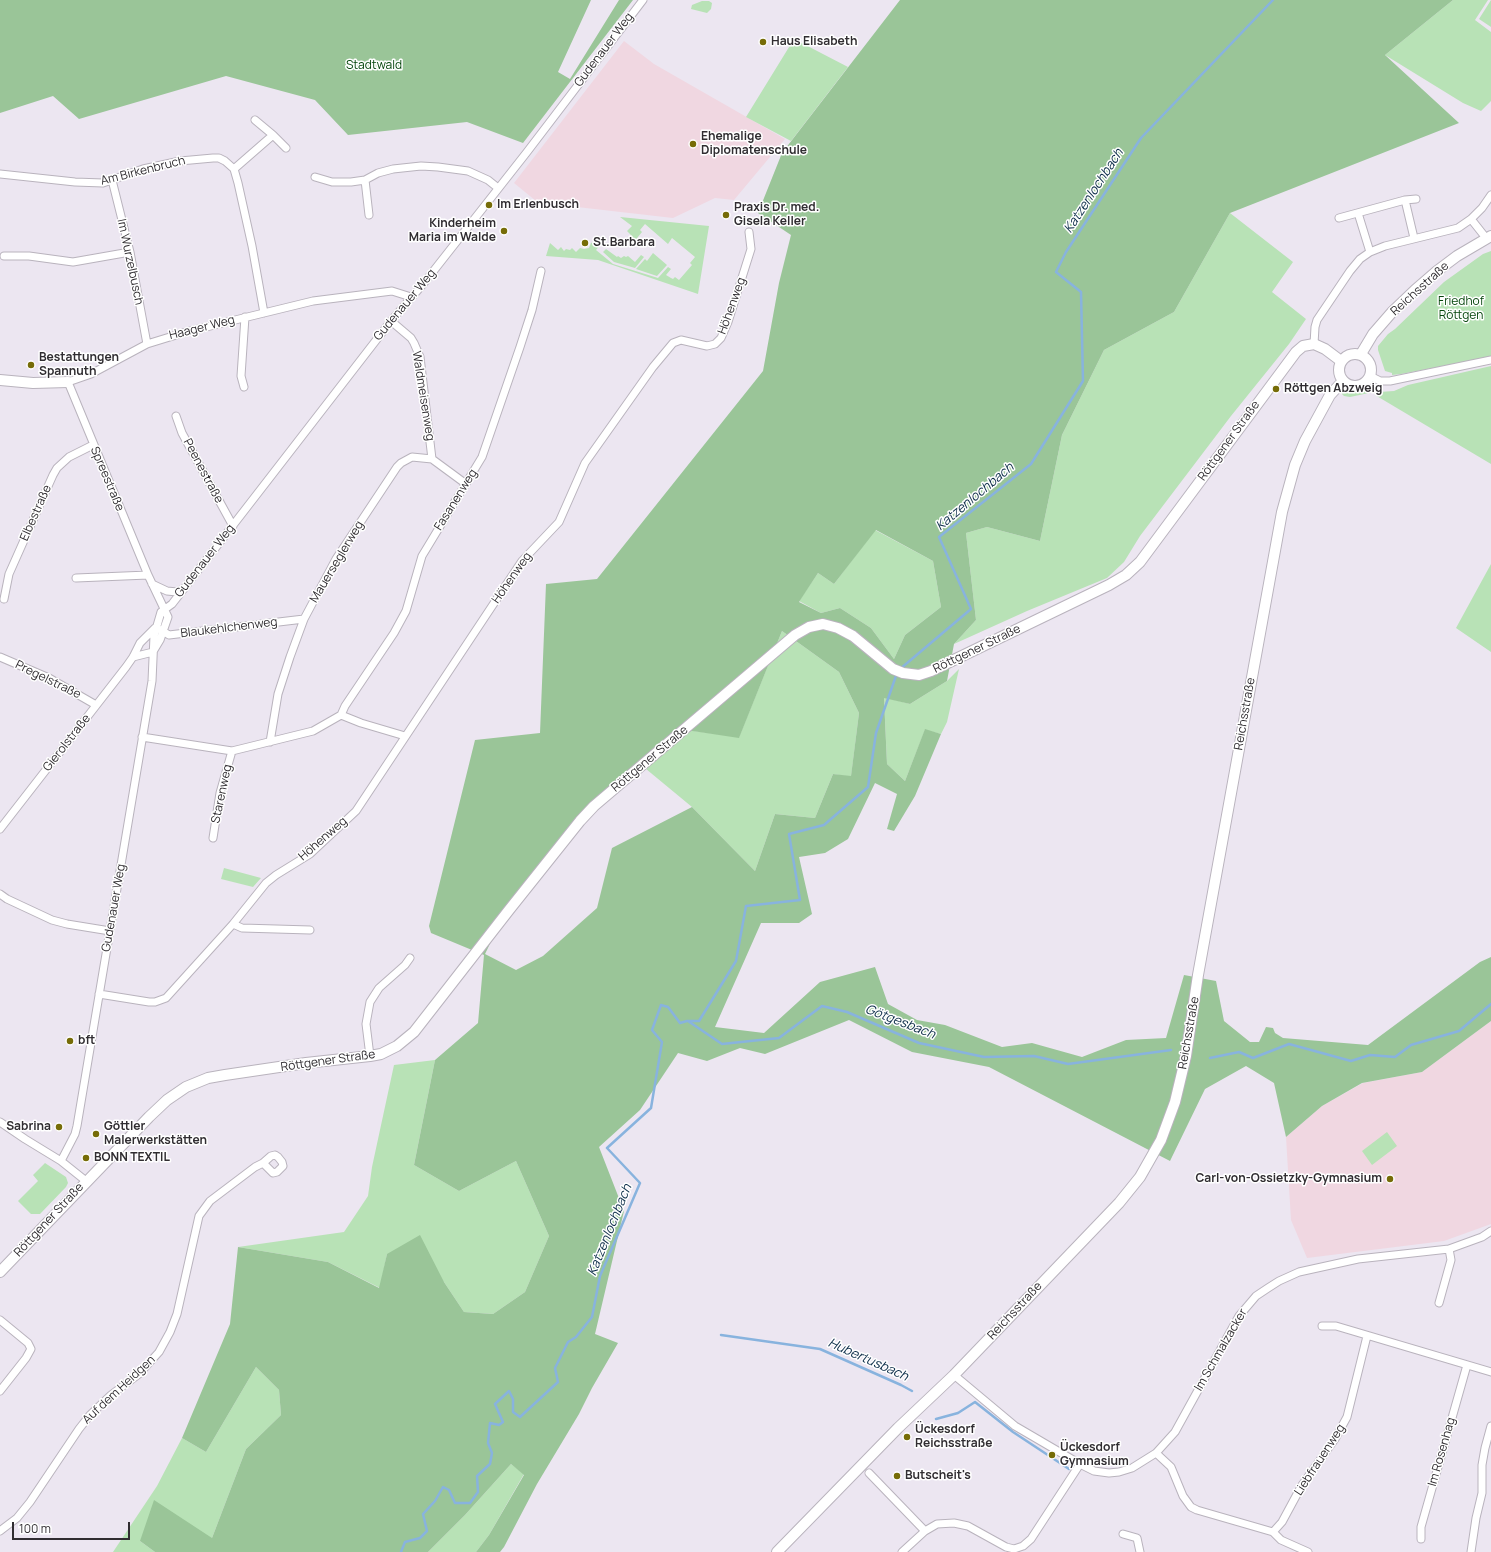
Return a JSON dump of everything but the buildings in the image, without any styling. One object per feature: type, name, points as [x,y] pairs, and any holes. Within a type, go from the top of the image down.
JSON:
[{"type":"street","name":"Gudenauer Weg","points":[[61,1161],[72,1141],[77,1126],[153,678],[154,636],[161,612],[172,604],[391,321],[411,296],[424,283],[643,0]]},
{"type":"street","points":[[255,120],[286,148]]},
{"type":"street","points":[[264,313],[248,224],[234,169],[273,135]]},
{"type":"street","name":"Am Birkenbruch","points":[[0,174],[75,182],[103,183],[143,169],[198,158],[219,158],[234,169]]},
{"type":"street","points":[[315,177],[341,183],[365,180],[378,173],[393,169],[421,166],[438,167],[468,171],[488,180],[498,188]]},
{"type":"street","name":"Im Wurzelbusch","points":[[112,180],[130,252],[147,344]]},
{"type":"street","points":[[365,180],[369,215]]},
{"type":"street","points":[[1341,361],[1325,349],[1314,344],[1315,327],[1317,320],[1350,271],[1360,259],[1370,252],[1385,246],[1458,228],[1471,219],[1482,208],[1491,195]]},
{"type":"street","points":[[1339,218],[1405,200],[1416,199]]},
{"type":"street","points":[[1405,200],[1414,238]]},
{"type":"street","points":[[1358,213],[1370,252]]},
{"type":"street","points":[[1471,219],[1488,237]]},
{"type":"street","name":"Höhenweg","points":[[99,994],[149,1002],[155,1002],[166,998],[233,924],[266,883],[310,854],[356,811],[522,561],[559,522],[585,463],[653,367],[673,343],[681,340],[707,346],[715,344],[721,338],[728,322],[751,249],[749,232]]},
{"type":"street","name":"Reichsstraße","points":[[1361,354],[1373,334],[1393,311],[1415,290],[1457,256],[1488,237]]},
{"type":"street","points":[[4,256],[29,256],[73,262],[130,252]]},
{"type":"street","name":"Fasanenweg","points":[[341,715],[345,706],[394,633],[406,611],[422,556],[482,458],[508,385],[532,310],[541,271]]},
{"type":"street","name":"Haager Weg","points":[[0,380],[33,383],[68,382],[91,374],[147,344],[178,334],[245,317],[314,301],[392,291],[411,296]]},
{"type":"street","points":[[244,387],[241,376],[245,317]]},
{"type":"street","name":"Waldmeisenweg","points":[[391,321],[410,338],[414,343],[420,357],[432,459]]},
{"type":"street","name":"Röttgener Straße","points":[[0,1272],[86,1181],[158,1108],[186,1087],[216,1076],[306,1063],[370,1056],[381,1054],[397,1046],[414,1032],[580,821],[594,806],[795,635],[809,626],[823,624],[838,628],[852,636],[893,669],[903,673],[919,675],[932,671],[1126,576],[1140,562],[1296,352],[1303,346],[1314,344]]},
{"type":"street","points":[[1361,354],[1370,363],[1370,376],[1366,382],[1360,386],[1352,386],[1343,382],[1338,373],[1341,361],[1347,355],[1361,354]]},
{"type":"street","points":[[1370,376],[1380,381],[1390,381],[1491,360]]},
{"type":"street","name":"Spreestraße","points":[[68,382],[148,575],[165,609]]},
{"type":"street","name":"Reichsstraße","points":[[777,1552],[898,1428],[954,1375],[1131,1189],[1149,1162],[1175,1102],[1186,1056],[1198,975],[1282,512],[1295,465],[1305,441],[1330,395],[1343,382]]},
{"type":"street","name":"Peenestraße","points":[[176,416],[182,433],[233,526]]},
{"type":"street","name":"Elbestraße","points":[[4,599],[9,574],[57,468],[69,457],[93,445]]},
{"type":"street","name":"Mauerseglerweg","points":[[270,742],[278,694],[290,657],[304,619],[336,559],[397,467],[412,457],[432,459]]},
{"type":"street","points":[[432,459],[466,484]]},
{"type":"street","points":[[76,578],[148,575]]},
{"type":"street","points":[[152,584],[167,591],[176,592],[183,589]]},
{"type":"street","name":"Gudenauer Weg","points":[[153,652],[163,632],[168,617],[165,609]]},
{"type":"street","name":"Blaukehlchenweg","points":[[156,626],[169,635],[304,619]]},
{"type":"street","name":"Gierolstraße","points":[[0,828],[133,657],[140,643],[156,626]]},
{"type":"street","points":[[133,657],[153,652]]},
{"type":"street","name":"Pregelstraße","points":[[0,657],[49,678],[96,704]]},
{"type":"street","points":[[142,736],[232,751],[313,731],[341,715],[361,723],[405,736]]},
{"type":"street","name":"Starenweg","points":[[213,838],[220,793],[232,751]]},
{"type":"street","points":[[0,894],[17,904],[52,920],[110,931]]},
{"type":"street","points":[[233,924],[242,928],[310,930]]},
{"type":"street","points":[[370,1056],[366,1024],[370,1002],[379,988],[405,965],[410,958]]},
{"type":"street","points":[[0,1122],[61,1161],[86,1181]]},
{"type":"street","name":"Auf dem Heidgen","points":[[0,1531],[13,1522],[26,1507],[90,1415],[111,1395],[139,1374],[158,1352],[170,1332],[176,1314],[199,1216],[210,1201],[263,1163]]},
{"type":"street","name":"Im Schmalzacker","points":[[954,1375],[1015,1426],[1094,1471],[1109,1473],[1119,1472],[1132,1468],[1156,1453],[1175,1432],[1239,1316],[1256,1296],[1268,1288],[1299,1272],[1358,1259],[1448,1249],[1482,1237],[1491,1232]]},
{"type":"street","points":[[1439,1303],[1451,1260],[1448,1249]]},
{"type":"street","points":[[0,1320],[28,1343],[31,1349],[26,1358],[0,1391]]},
{"type":"street","points":[[1322,1326],[1336,1326],[1491,1372]]},
{"type":"street","name":"Liebfrauenweg","points":[[1273,1532],[1282,1522],[1302,1485],[1335,1440],[1347,1417],[1367,1336]]},
{"type":"street","name":"Im Rosenhag","points":[[1421,1539],[1421,1527],[1468,1365]]},
{"type":"street","points":[[1472,1552],[1476,1518],[1482,1493],[1482,1465],[1491,1426]]},
{"type":"street","points":[[1156,1453],[1171,1466],[1184,1496],[1191,1506],[1197,1510],[1273,1532],[1281,1540],[1308,1552]]},
{"type":"street","points":[[902,1552],[925,1531],[937,1524],[954,1523],[968,1526],[1006,1547],[1014,1549],[1022,1546],[1031,1539],[1080,1464]]},
{"type":"street","points":[[868,1473],[925,1531]]},
{"type":"street","points":[[1123,1534],[1137,1538],[1140,1552]]},
{"type":"shaded area","points":[[624,41],[654,64],[785,139],[734,200],[715,198],[673,218],[542,203],[536,201],[514,183]]},
{"type":"shaded area","name":"Carl-von-Ossietzky-Gymnasium","points":[[1491,1021],[1491,1224],[1444,1241],[1307,1258],[1291,1220],[1286,1137],[1322,1106],[1363,1083],[1422,1072]]},
{"type":"green space","name":"Stadtwald","points":[[0,0],[591,0],[558,72],[570,79],[619,0],[633,0],[523,143],[467,122],[348,135],[315,100],[226,76],[79,119],[53,96],[0,113]]},
{"type":"green space","points":[[900,0],[1453,0],[1385,55],[1459,123],[1230,213],[1174,312],[1104,350],[1062,435],[1040,541],[987,527],[966,533],[976,620],[954,644],[947,681],[910,704],[884,698],[887,764],[905,781],[925,729],[941,734],[915,796],[894,831],[887,829],[897,794],[875,783],[848,839],[825,853],[799,857],[812,914],[799,923],[761,923],[715,1027],[764,1033],[820,982],[875,967],[888,1004],[917,1020],[945,1025],[1002,1047],[1032,1043],[1082,1057],[1126,1040],[1166,1038],[1184,975],[1216,981],[1224,1021],[1250,1042],[1259,1042],[1266,1027],[1273,1028],[1275,1033],[1283,1038],[1368,1045],[1480,962],[1491,957],[1491,1021],[1422,1072],[1362,1083],[1322,1106],[1286,1137],[1274,1083],[1246,1066],[1205,1089],[1170,1161],[989,1067],[912,1052],[849,1020],[765,1054],[740,1048],[707,1061],[678,1053],[640,1110],[599,1147],[624,1211],[595,1334],[618,1343],[579,1414],[537,1484],[500,1552],[476,1552],[489,1535],[524,1475],[511,1464],[465,1515],[428,1552],[155,1552],[140,1541],[154,1500],[212,1538],[246,1449],[281,1415],[279,1390],[256,1367],[206,1452],[182,1438],[230,1324],[238,1247],[328,1262],[379,1288],[387,1254],[420,1235],[444,1282],[464,1312],[493,1314],[525,1292],[549,1236],[516,1161],[459,1191],[414,1165],[435,1060],[478,1023],[484,955],[431,933],[429,926],[475,740],[540,733],[546,584],[597,579],[763,371],[779,283],[791,235],[758,213],[782,153]],"holes":[[[876,530],[933,561],[941,607],[905,635],[894,659],[871,628],[840,608],[821,613],[799,602],[818,573],[834,584]],[[782,631],[839,672],[859,713],[851,776],[833,774],[815,818],[775,814],[755,871],[692,807],[612,848],[597,908],[543,956],[516,970],[485,954],[505,913],[589,806],[679,729],[739,738]]]},
{"type":"green space","points":[[1453,0],[1488,0],[1475,20],[1491,32],[1491,101],[1481,111],[1463,103],[1385,55]]},
{"type":"green space","points":[[1491,0],[1491,27],[1479,19]]},
{"type":"green space","points":[[702,1],[709,1],[712,3],[711,9],[707,13],[691,9],[692,5]]},
{"type":"green space","points":[[794,39],[848,67],[791,141],[746,117]]},
{"type":"green space","points":[[1230,213],[1293,262],[1272,292],[1306,319],[1289,344],[1231,416],[1140,536],[1124,562],[1107,578],[1027,611],[954,644],[976,620],[966,533],[987,527],[1040,541],[1062,435],[1104,350],[1174,312]]},
{"type":"green space","points":[[620,217],[709,226],[698,294],[598,260],[546,256],[550,243],[558,250],[561,247],[564,251],[572,248],[576,252],[580,248],[589,248],[591,243],[597,240],[601,244],[596,250],[613,264],[658,278],[668,267],[671,269],[666,275],[673,279],[675,277],[679,280],[692,265],[690,263],[695,257],[672,238],[668,244],[645,224],[640,230],[642,232],[633,243],[629,240],[632,236],[627,231],[632,226]]},
{"type":"green space","points":[[606,249],[617,257],[618,256],[621,258],[628,256],[635,262],[641,255],[644,257],[635,268],[614,262],[603,252]]},
{"type":"green space","name":"Friedhof Röttgen","points":[[1491,251],[1491,357],[1401,374],[1392,375],[1392,373],[1385,371],[1378,346],[1388,334],[1444,282],[1483,254]]},
{"type":"green space","points":[[653,253],[667,265],[657,276],[636,269],[645,259],[647,261]]},
{"type":"green space","points":[[1491,366],[1491,464],[1375,395],[1379,392],[1394,391],[1408,385]]},
{"type":"green space","points":[[1369,387],[1376,387],[1369,393],[1350,397],[1344,396],[1341,393],[1357,391]]},
{"type":"green space","points":[[875,530],[933,561],[941,607],[905,635],[894,659],[871,628],[840,608],[821,613],[799,601],[818,573],[834,584]]},
{"type":"green space","points":[[1491,564],[1491,652],[1456,628]]},
{"type":"green space","points":[[782,631],[839,672],[859,713],[851,777],[833,774],[815,818],[775,814],[755,871],[692,807],[640,764],[679,729],[739,737]]},
{"type":"green space","points":[[959,669],[947,722],[941,734],[925,730],[905,781],[887,764],[884,697],[910,704],[947,681]]},
{"type":"green space","points":[[224,868],[261,878],[253,887],[221,879]]},
{"type":"green space","points":[[435,1060],[414,1165],[459,1191],[516,1161],[549,1236],[525,1292],[493,1314],[464,1312],[444,1282],[387,1254],[380,1288],[328,1262],[238,1247],[344,1232],[368,1196],[372,1167],[394,1065]]},
{"type":"green space","points":[[1387,1132],[1397,1146],[1372,1165],[1362,1151]]},
{"type":"green space","points":[[45,1163],[66,1177],[68,1183],[40,1214],[31,1214],[18,1201],[38,1181],[33,1175]]},
{"type":"green space","points":[[256,1367],[279,1390],[281,1415],[246,1449],[212,1538],[140,1541],[155,1552],[113,1552],[157,1486],[182,1438],[206,1452]]},
{"type":"green space","points":[[511,1464],[524,1474],[489,1535],[476,1552],[428,1552],[465,1515]]},
{"type":"waterway","name":"Katzenlochbach","points":[[900,669],[971,609],[939,537],[1031,464],[1083,381],[1081,292],[1056,272],[1066,252],[1141,138],[1273,0]]},
{"type":"waterway","name":"Katzenlochbach","points":[[401,1552],[405,1542],[420,1538],[427,1531],[423,1514],[435,1501],[443,1487],[449,1490],[455,1503],[470,1503],[478,1492],[477,1476],[490,1464],[492,1453],[488,1443],[490,1423],[499,1425],[503,1422],[495,1404],[509,1391],[513,1399],[513,1412],[520,1417],[558,1382],[555,1368],[568,1342],[576,1337],[592,1317],[600,1276],[640,1183],[607,1148],[651,1108],[662,1042],[652,1030],[661,1005],[668,1007],[680,1023],[687,1021],[699,1021],[736,961],[746,906],[800,900],[789,834],[824,825],[868,787],[876,733],[897,673]]},
{"type":"waterway","name":"Götgesbach","points":[[1210,1058],[1239,1052],[1253,1058],[1289,1044],[1351,1061],[1370,1055],[1395,1057],[1411,1045],[1459,1031],[1491,1004]]},
{"type":"waterway","name":"Götgesbach","points":[[688,1021],[722,1044],[779,1038],[822,1006],[847,1012],[919,1043],[984,1057],[1034,1056],[1068,1064],[1171,1050]]},
{"type":"waterway","name":"Hubertusbach","points":[[721,1335],[820,1349],[912,1391]]},
{"type":"waterway","name":"Hubertusbach","points":[[936,1419],[958,1413],[975,1402],[1013,1432],[1069,1469]]},
{"type":"place","name":"Haus Elisabeth","points":[[763,42]]},
{"type":"place","name":"Ehemalige Diplomatenschule","points":[[693,144]]},
{"type":"place","name":"Im Erlenbusch","points":[[489,205]]},
{"type":"place","name":"Praxis Dr. med. Gisela Keller","points":[[726,215]]},
{"type":"place","name":"Kinderheim Maria im Walde","points":[[504,231]]},
{"type":"place","name":"St.Barbara","points":[[585,243]]},
{"type":"place","name":"Bestattungen Spannuth","points":[[31,365]]},
{"type":"place","name":"Röttgen Abzweig","points":[[1276,389]]},
{"type":"place","name":"bft","points":[[70,1041]]},
{"type":"place","name":"Sabrina","points":[[59,1127]]},
{"type":"place","name":"Göttler Malerwerkstätten","points":[[96,1134]]},
{"type":"place","name":"BONN TEXTIL","points":[[86,1158]]},
{"type":"place","name":"Carl-von-Ossietzky-Gymnasium","points":[[1390,1179]]},
{"type":"place","name":"Ückesdorf Reichsstraße","points":[[907,1437]]},
{"type":"place","name":"Ückesdorf Gymnasium","points":[[1052,1455]]},
{"type":"place","name":"Butscheit's","points":[[897,1476]]}]
